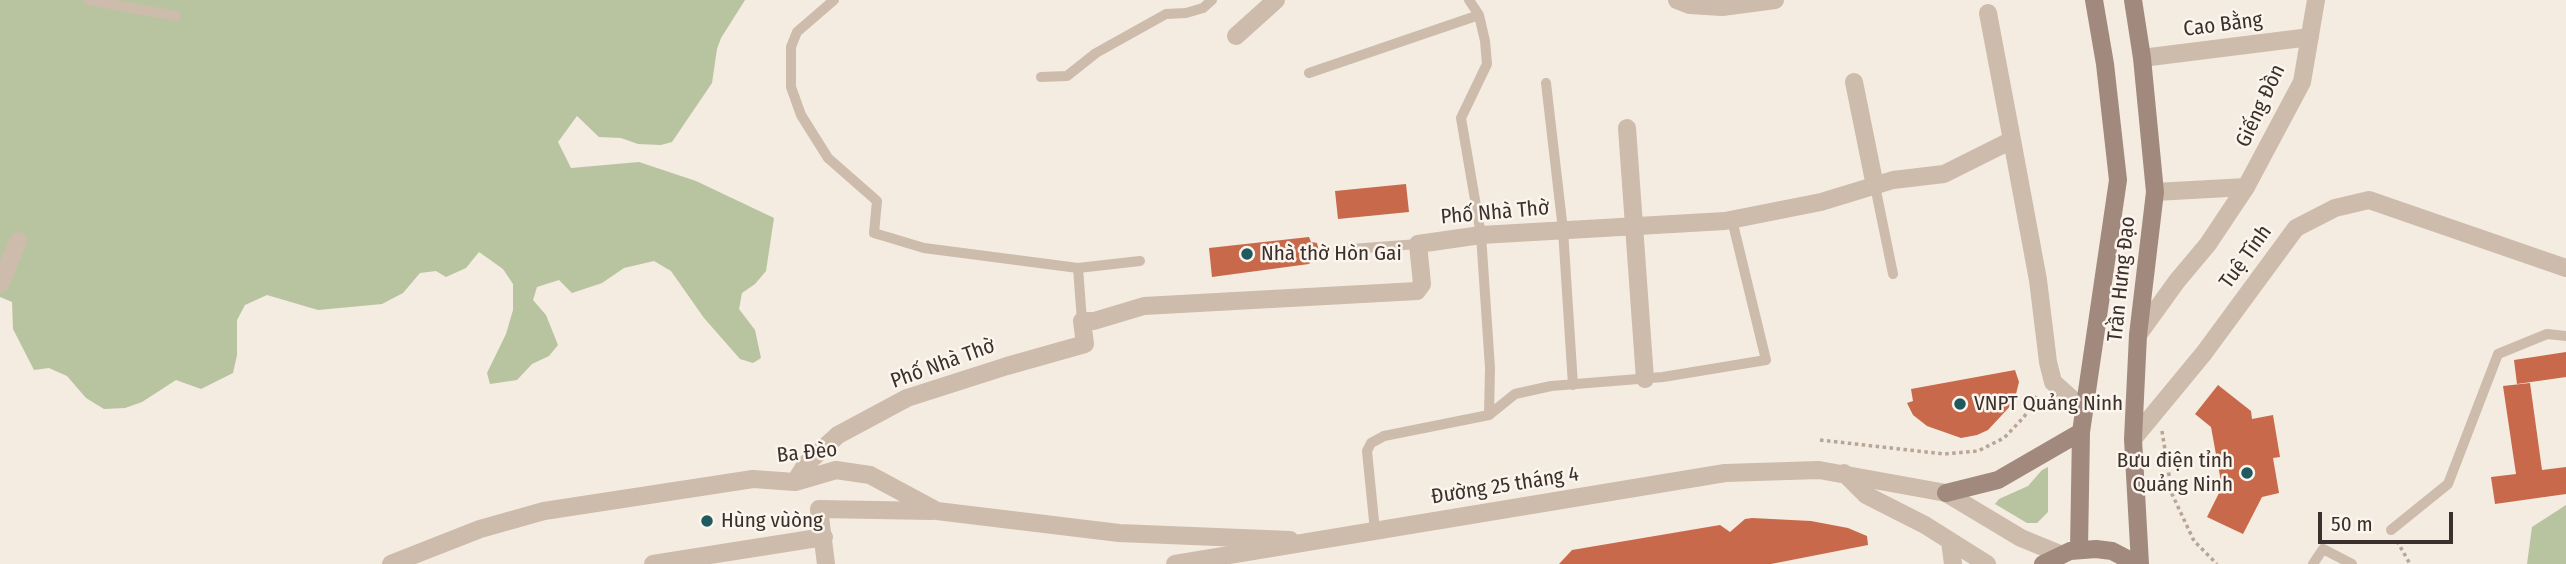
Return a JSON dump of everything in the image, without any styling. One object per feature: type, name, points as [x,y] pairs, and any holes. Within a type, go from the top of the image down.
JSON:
[{"type":"main road","name":"Trần Hưng Đạo","points":[[2079,549],[2081,432],[2118,180],[2105,64],[2094,0]]},
{"type":"main road","name":"Trần Hưng Đạo","points":[[2133,0],[2142,58],[2155,192],[2138,335],[2133,439],[2139,564]]},
{"type":"main road","points":[[1946,493],[1998,480],[2081,432]]},
{"type":"main road","points":[[2043,564],[2060,554],[2079,549],[2112,551],[2139,564]]},
{"type":"street","points":[[1236,36],[1276,0]]},
{"type":"street","points":[[1677,0],[1690,5],[1722,7],[1775,0]]},
{"type":"street","name":"Giếng Đồn","points":[[2138,335],[2208,244],[2246,187],[2302,82],[2316,0]]},
{"type":"street","points":[[1988,13],[2038,280],[2053,382],[2084,410]]},
{"type":"street","name":"Cao Bằng","points":[[2142,58],[2310,37]]},
{"type":"street","points":[[1854,82],[1875,186]]},
{"type":"street","points":[[1627,128],[1644,379]]},
{"type":"street","name":"Phố Nhà Thờ","points":[[795,482],[806,464],[838,435],[907,398],[1085,344],[1082,321],[1094,321],[1144,306],[1417,291],[1422,284],[1418,244],[1481,235],[1732,220],[1821,202],[1893,180],[1944,174],[2012,140]]},
{"type":"street","points":[[2155,192],[2246,187]]},
{"type":"street","name":"Tuệ Tĩnh","points":[[2133,439],[2204,353],[2296,228],[2335,208],[2369,200],[2566,268]]},
{"type":"street","points":[[0,284],[18,241]]},
{"type":"street","name":"Ba Đèo","points":[[391,564],[480,529],[544,511],[753,479],[795,482],[835,470],[870,475],[937,511],[1119,533],[1312,541]]},
{"type":"street","name":"Đường 25 tháng 4","points":[[1175,564],[1725,473],[1819,470],[1946,493],[2021,538],[2060,554]]},
{"type":"street","points":[[1844,473],[1866,495],[1987,564]]},
{"type":"street","points":[[826,564],[819,509],[937,511]]},
{"type":"street","points":[[653,564],[824,537]]},
{"type":"street","points":[[1950,541],[1953,564]]},
{"type":"lane","points":[[88,0],[176,16]]},
{"type":"lane","points":[[834,0],[797,32],[791,47],[791,87],[801,115],[828,158],[877,201],[874,233],[924,248],[1079,268],[1140,261]]},
{"type":"lane","points":[[1041,77],[1067,76],[1096,53],[1166,14],[1186,13],[1203,8],[1212,0]]},
{"type":"lane","points":[[1469,0],[1479,15],[1487,64],[1461,118],[1481,235],[1490,368],[1489,415]]},
{"type":"lane","points":[[1309,74],[1479,15]]},
{"type":"lane","points":[[1546,83],[1563,230],[1573,384]]},
{"type":"lane","points":[[1875,186],[1893,274]]},
{"type":"lane","points":[[1374,531],[1367,450],[1371,443],[1384,436],[1489,415],[1515,394],[1573,384],[1644,379],[1766,360],[1732,220]]},
{"type":"lane","points":[[1338,250],[1418,244]]},
{"type":"lane","points":[[1079,268],[1082,321]]},
{"type":"lane","points":[[2391,530],[2448,484],[2498,354],[2547,334],[2566,336]]},
{"type":"lane","points":[[2313,564],[2323,550],[2352,564]]},
{"type":"path","points":[[1820,440],[1944,454],[1978,451],[2004,438],[2024,416],[2037,396]]},
{"type":"path","points":[[2161,428],[2172,494],[2194,541],[2217,564]]},
{"type":"path","points":[[2391,530],[2410,564]]},
{"type":"green space","points":[[0,0],[745,0],[721,38],[712,83],[672,142],[661,145],[638,144],[621,138],[599,137],[577,116],[558,142],[571,168],[639,162],[696,181],[774,218],[766,271],[755,284],[742,293],[739,309],[755,330],[761,358],[753,363],[740,359],[704,318],[671,271],[654,261],[624,268],[602,283],[572,293],[559,280],[537,287],[533,300],[546,315],[558,345],[549,356],[532,364],[517,380],[490,384],[487,373],[506,334],[513,310],[513,284],[503,269],[479,252],[466,268],[446,277],[436,271],[420,273],[403,293],[382,304],[318,310],[267,295],[245,305],[237,320],[237,355],[233,373],[201,389],[176,380],[142,402],[125,408],[104,409],[86,398],[67,376],[49,368],[34,370],[13,329],[12,302],[0,297]]},
{"type":"green space","points":[[2048,467],[2048,512],[2037,523],[2027,523],[1995,504],[1999,499],[2028,486]]},
{"type":"green space","points":[[2566,505],[2566,564],[2527,564],[2532,527]]},
{"type":"building","points":[[1406,184],[1409,212],[1338,219],[1335,191]]},
{"type":"building","points":[[1309,237],[1311,242],[1317,243],[1319,252],[1309,264],[1212,277],[1209,248]]},
{"type":"building","points":[[2566,352],[2566,377],[2517,384],[2514,360]]},
{"type":"building","name":"VNPT Quảng Ninh","points":[[2015,370],[2019,382],[2014,402],[1988,430],[1977,435],[1961,438],[1927,426],[1913,415],[1907,403],[1913,401],[1911,389]]},
{"type":"building","points":[[2530,383],[2542,470],[2566,467],[2566,494],[2495,504],[2491,477],[2516,474],[2503,386]]},
{"type":"building","name":"Bưu điện tỉnh Quảng Ninh","points":[[2218,385],[2251,411],[2252,419],[2273,415],[2280,457],[2273,458],[2279,493],[2262,497],[2243,534],[2207,517],[2222,487],[2211,427],[2195,414]]},
{"type":"building","points":[[1745,519],[1811,521],[1848,528],[1867,536],[1868,545],[1771,564],[1559,564],[1572,550],[1720,525],[1730,532]]},
{"type":"place","name":"Nhà thờ Hòn Gai","points":[[1247,254]]},
{"type":"place","name":"VNPT Quảng Ninh","points":[[1960,404]]},
{"type":"place","name":"Bưu điện tỉnh Quảng Ninh","points":[[2247,473]]},
{"type":"place","name":"Hùng vùòng","points":[[707,521]]}]
